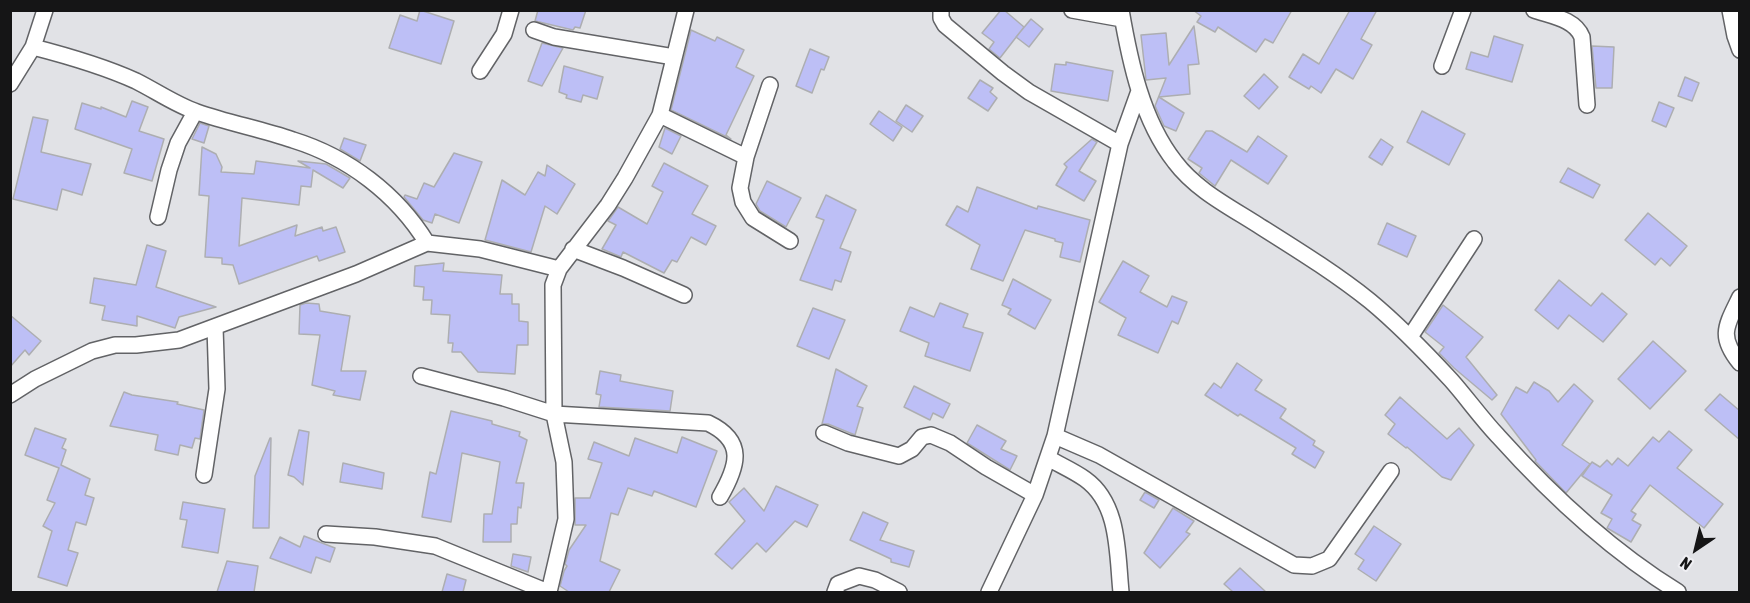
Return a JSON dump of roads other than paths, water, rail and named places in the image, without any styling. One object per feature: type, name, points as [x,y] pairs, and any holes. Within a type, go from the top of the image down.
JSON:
[{"type":"street","points":[[10,84],[33,47],[45,10]]},
{"type":"street","points":[[480,71],[504,34],[511,10]]},
{"type":"street","points":[[941,10],[941,18],[945,25],[1003,73],[1029,92],[1120,144]]},
{"type":"street","points":[[1072,10],[1121,15],[1139,91],[1153,124],[1176,164],[1207,193],[1371,302],[1410,337],[1452,381],[1496,434],[1552,494],[1605,539],[1654,577],[1678,592]]},
{"type":"street","points":[[1442,66],[1463,10]]},
{"type":"street","points":[[1534,10],[1572,24],[1579,29],[1582,37],[1587,105]]},
{"type":"street","points":[[1731,10],[1735,36],[1740,50]]},
{"type":"street","points":[[326,534],[375,537],[435,546],[549,592],[566,519],[564,462],[554,414],[554,285],[559,269],[614,196],[660,115],[674,57],[680,12]]},
{"type":"street","points":[[534,30],[554,37],[674,57]]},
{"type":"street","points":[[33,47],[74,57],[135,81],[195,112],[316,148],[376,184],[415,223],[427,243]]},
{"type":"street","points":[[770,85],[746,157],[740,188],[742,202],[753,218],[790,242]]},
{"type":"street","points":[[989,592],[1035,495],[1055,436],[1120,144],[1139,91]]},
{"type":"street","points":[[158,218],[178,143],[195,112]]},
{"type":"street","points":[[660,115],[746,157]]},
{"type":"street","points":[[1410,337],[1474,239]]},
{"type":"street","points":[[10,395],[92,351],[115,345],[179,340],[356,274],[427,243],[480,249],[559,269]]},
{"type":"street","points":[[573,249],[623,268],[684,296]]},
{"type":"street","points":[[1740,297],[1726,331],[1725,340],[1730,352],[1740,363]]},
{"type":"street","points":[[204,475],[217,389],[215,327]]},
{"type":"street","points":[[421,376],[554,414],[708,423],[721,429],[735,446],[735,465],[720,497]]},
{"type":"street","points":[[824,433],[848,443],[899,456],[912,449],[922,437],[931,435],[950,443],[1035,495]]},
{"type":"street","points":[[1055,436],[1099,455],[1294,566],[1312,566],[1329,559],[1391,471]]},
{"type":"street","points":[[1048,458],[1086,479],[1104,500],[1115,529],[1121,592]]},
{"type":"street","points":[[835,592],[838,584],[859,576],[875,580],[899,592]]}]
